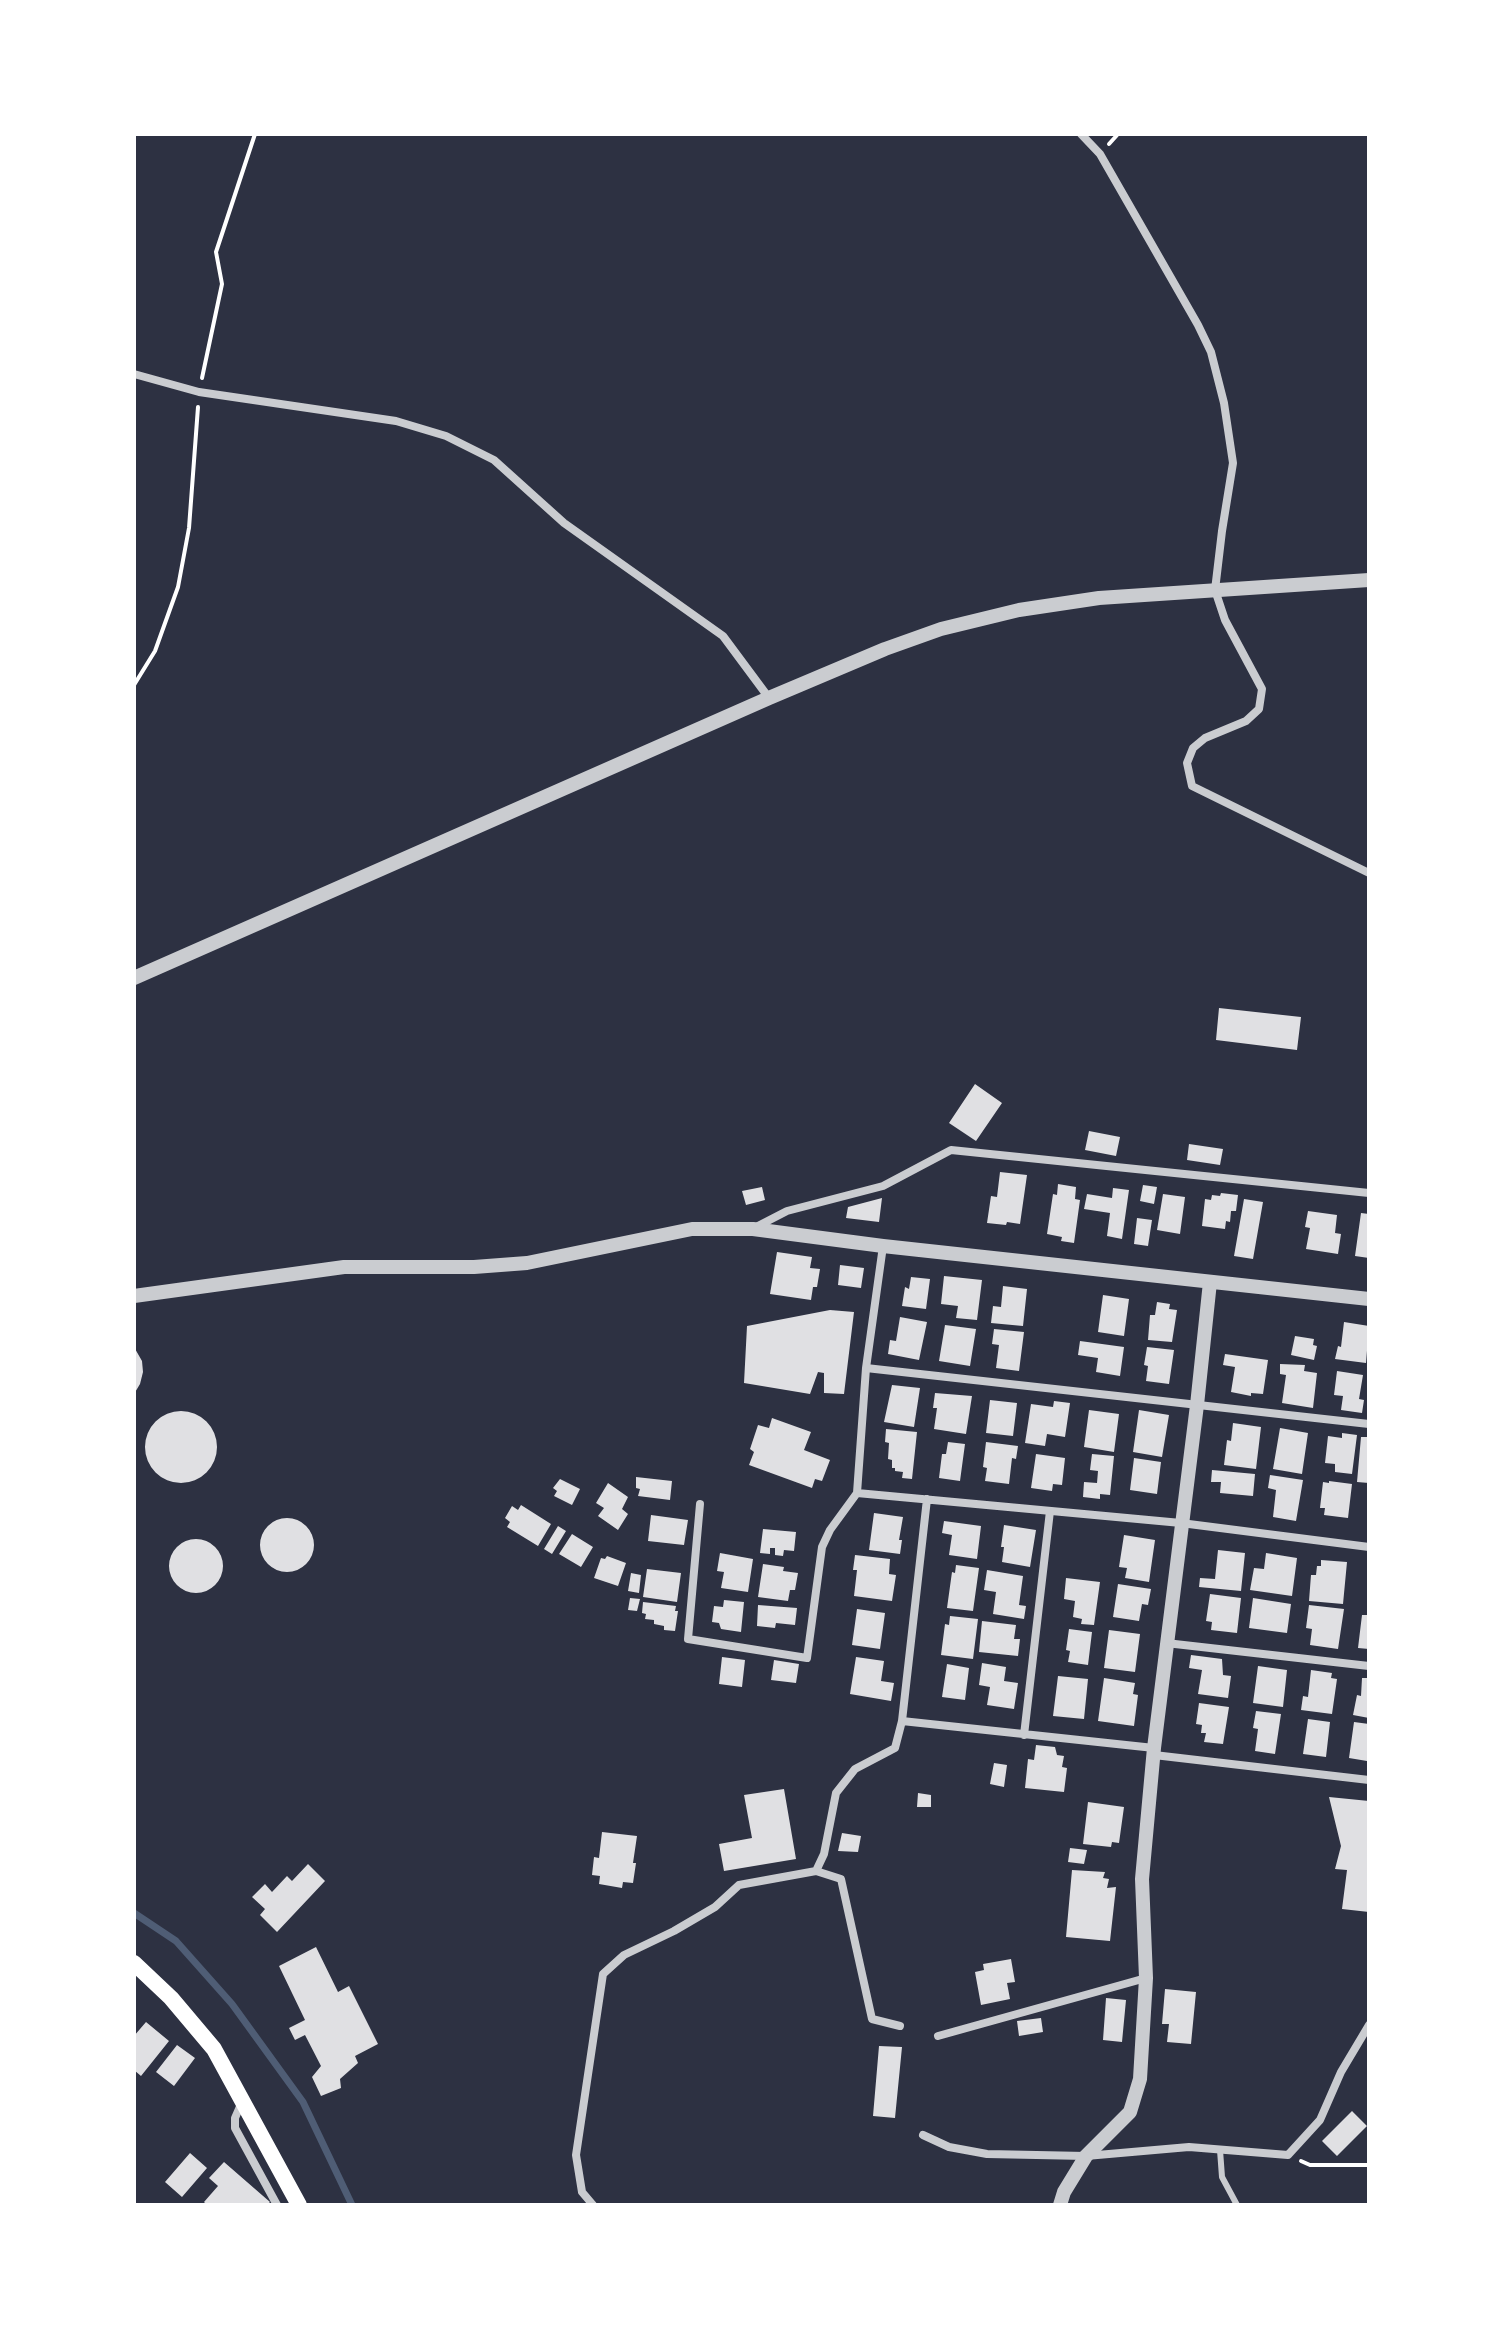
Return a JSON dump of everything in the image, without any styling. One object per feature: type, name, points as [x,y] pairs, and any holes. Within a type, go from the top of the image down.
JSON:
[{"type":"main road","points":[[134,1963],[171,1998],[214,2049],[299,2205]]},
{"type":"street","points":[[1081,134],[1100,154],[1211,352],[1224,403],[1233,463],[1215,590],[1225,620],[1262,689],[1259,709],[1246,721],[1205,738],[1193,748],[1187,763],[1192,786],[1369,873]]},
{"type":"street","points":[[134,374],[199,392],[396,421],[446,436],[494,460],[564,523],[723,636],[769,698]]},
{"type":"street","points":[[134,978],[769,698],[941,629],[1019,610],[1099,598],[1369,580]]},
{"type":"street","points":[[753,1229],[787,1211],[883,1186],[951,1150],[1369,1193]]},
{"type":"street","points":[[134,1296],[344,1267],[474,1267],[527,1263],[692,1229],[753,1229],[1369,1299]]},
{"type":"street","points":[[700,1504],[688,1639],[807,1658],[822,1547],[830,1530],[857,1493],[866,1368],[883,1246]]},
{"type":"street","points":[[1060,2205],[1064,2192],[1086,2156],[1130,2112],[1140,2079],[1146,1978],[1142,1879],[1166,1643],[1210,1282]]},
{"type":"street","points":[[866,1368],[1369,1424]]},
{"type":"street","points":[[857,1493],[1181,1523],[1369,1547]]},
{"type":"street","points":[[816,1871],[824,1854],[836,1793],[855,1769],[895,1748],[902,1721],[927,1499]]},
{"type":"street","points":[[1024,1735],[1050,1511]]},
{"type":"street","points":[[1166,1643],[1369,1666]]},
{"type":"street","points":[[902,1721],[1369,1780]]},
{"type":"street","points":[[593,2205],[582,2192],[576,2155],[603,1974],[624,1955],[715,1907],[739,1885],[816,1871],[841,1879],[872,2019],[900,2026]]},
{"type":"street","points":[[938,2036],[1146,1978]]},
{"type":"street","points":[[923,2135],[949,2147],[987,2154],[1086,2156],[1189,2147],[1288,2155],[1320,2120],[1341,2072],[1369,2025]]},
{"type":"street","points":[[242,2101],[235,2118],[235,2128],[277,2205]]},
{"type":"lane","points":[[1220,2150],[1222,2177],[1237,2205]]},
{"type":"path","points":[[134,685],[155,651],[178,587],[189,528],[199,392],[222,284],[216,252],[255,134]]},
{"type":"path","points":[[1288,2155],[1310,2165],[1369,2165]]},
{"type":"building","points":[[1219,1008],[1301,1017],[1297,1050],[1216,1040]]},
{"type":"building","points":[[975,1084],[1002,1103],[976,1141],[949,1123]]},
{"type":"building","points":[[1089,1131],[1120,1137],[1116,1156],[1085,1150]]},
{"type":"building","points":[[1189,1144],[1223,1149],[1220,1165],[1187,1160]]},
{"type":"building","points":[[1000,1172],[1027,1175],[1020,1224],[987,1223],[991,1196],[997,1197]]},
{"type":"building","points":[[1058,1184],[1076,1187],[1075,1199],[1080,1200],[1074,1243],[1047,1234],[1053,1194],[1057,1195]]},
{"type":"building","points":[[1143,1185],[1157,1187],[1154,1204],[1140,1201]]},
{"type":"building","points":[[762,1187],[765,1200],[746,1205],[742,1191]]},
{"type":"building","points":[[1113,1188],[1129,1190],[1122,1239],[1107,1236],[1110,1213],[1084,1209],[1087,1194],[1112,1198]]},
{"type":"building","points":[[1221,1193],[1238,1195],[1236,1211],[1231,1211],[1230,1222],[1226,1221],[1225,1229],[1202,1226],[1205,1199],[1211,1200],[1212,1195],[1220,1196]]},
{"type":"building","points":[[1163,1194],[1185,1197],[1180,1234],[1157,1230]]},
{"type":"building","points":[[882,1198],[879,1222],[846,1218],[848,1207]]},
{"type":"building","points":[[1244,1199],[1263,1202],[1253,1259],[1234,1256]]},
{"type":"building","points":[[1308,1211],[1337,1215],[1335,1233],[1341,1234],[1338,1254],[1306,1249],[1310,1228],[1305,1227]]},
{"type":"building","points":[[1361,1213],[1369,1214],[1369,1258],[1355,1256]]},
{"type":"building","points":[[1137,1218],[1152,1220],[1148,1246],[1134,1244]]},
{"type":"building","points":[[777,1252],[812,1257],[810,1268],[820,1269],[811,1300],[770,1294]]},
{"type":"building","points":[[840,1265],[864,1268],[861,1288],[838,1285]]},
{"type":"building","points":[[944,1276],[982,1280],[977,1320],[956,1318],[958,1306],[941,1304]]},
{"type":"building","points":[[911,1277],[930,1279],[926,1309],[902,1306],[905,1287],[909,1289]]},
{"type":"building","points":[[1003,1286],[1027,1289],[1023,1326],[991,1323],[993,1306],[1001,1307]]},
{"type":"building","points":[[1103,1295],[1129,1299],[1124,1336],[1098,1332]]},
{"type":"building","points":[[1157,1302],[1170,1304],[1169,1309],[1177,1310],[1172,1342],[1148,1340],[1150,1315],[1155,1315]]},
{"type":"building","points":[[830,1310],[854,1312],[844,1394],[824,1393],[824,1373],[818,1372],[810,1394],[744,1383],[747,1326]]},
{"type":"building","points":[[900,1317],[927,1322],[919,1360],[888,1354],[890,1340],[896,1341]]},
{"type":"building","points":[[1344,1322],[1369,1326],[1366,1363],[1335,1359],[1338,1346],[1341,1347]]},
{"type":"building","points":[[945,1325],[976,1329],[970,1366],[939,1361]]},
{"type":"building","points":[[994,1329],[1024,1332],[1019,1371],[996,1368],[999,1345],[992,1344]]},
{"type":"building","points":[[1295,1336],[1314,1339],[1313,1345],[1317,1346],[1314,1360],[1291,1355]]},
{"type":"building","points":[[1080,1341],[1124,1347],[1120,1376],[1096,1372],[1098,1358],[1078,1355]]},
{"type":"building","points":[[134,1347],[142,1361],[143,1372],[134,1394]]},
{"type":"building","points":[[1147,1347],[1174,1350],[1169,1384],[1146,1381],[1148,1366],[1144,1365]]},
{"type":"building","points":[[1225,1354],[1268,1360],[1263,1394],[1251,1393],[1251,1396],[1231,1392],[1235,1367],[1223,1365]]},
{"type":"building","points":[[1280,1364],[1305,1365],[1304,1371],[1317,1373],[1313,1408],[1282,1403],[1286,1375],[1280,1374]]},
{"type":"building","points":[[1337,1371],[1363,1375],[1359,1399],[1364,1400],[1362,1413],[1341,1410],[1343,1396],[1334,1395]]},
{"type":"building","points":[[892,1385],[920,1388],[914,1427],[884,1422]]},
{"type":"building","points":[[935,1393],[972,1396],[966,1434],[934,1429],[937,1408],[933,1408]]},
{"type":"building","points":[[990,1400],[1017,1403],[1013,1436],[986,1433]]},
{"type":"building","points":[[1054,1401],[1070,1403],[1065,1437],[1047,1434],[1045,1446],[1025,1443],[1031,1404],[1053,1407]]},
{"type":"building","points":[[1089,1410],[1119,1414],[1114,1452],[1084,1447]]},
{"type":"building","points":[[1139,1410],[1169,1415],[1162,1457],[1133,1452]]},
{"type":"building","points":[[174,1411],[188,1411],[207,1421],[217,1440],[217,1454],[207,1473],[188,1483],[174,1483],[155,1473],[145,1454],[145,1440],[155,1421]]},
{"type":"building","points":[[772,1418],[811,1432],[804,1450],[830,1460],[822,1481],[815,1479],[812,1488],[749,1465],[754,1452],[750,1449],[758,1425],[769,1428]]},
{"type":"building","points":[[1233,1423],[1261,1427],[1256,1469],[1224,1465]]},
{"type":"building","points":[[1280,1428],[1308,1433],[1302,1474],[1273,1469]]},
{"type":"building","points":[[886,1429],[917,1432],[912,1479],[902,1478],[903,1472],[892,1468],[892,1460],[888,1459],[889,1443],[885,1442]]},
{"type":"building","points":[[1342,1433],[1357,1435],[1352,1474],[1335,1472],[1335,1464],[1325,1463],[1328,1436],[1342,1438]]},
{"type":"building","points":[[1361,1437],[1369,1437],[1369,1483],[1357,1482]]},
{"type":"building","points":[[948,1442],[965,1444],[960,1481],[939,1478],[942,1454],[946,1454]]},
{"type":"building","points":[[986,1442],[1018,1446],[1016,1459],[1012,1458],[1009,1484],[985,1481]]},
{"type":"building","points":[[1036,1454],[1065,1458],[1062,1485],[1053,1484],[1052,1491],[1031,1488]]},
{"type":"building","points":[[1092,1454],[1114,1456],[1110,1495],[1100,1494],[1100,1499],[1083,1497],[1084,1482],[1097,1483],[1098,1471],[1090,1470]]},
{"type":"building","points":[[1134,1458],[1161,1462],[1157,1494],[1130,1490]]},
{"type":"building","points":[[1212,1470],[1255,1474],[1253,1496],[1220,1493],[1221,1482],[1211,1482]]},
{"type":"building","points":[[1270,1475],[1303,1480],[1296,1521],[1273,1517],[1276,1490],[1268,1488]]},
{"type":"building","points":[[636,1477],[672,1481],[670,1500],[638,1496],[640,1489],[636,1488]]},
{"type":"building","points":[[560,1479],[580,1489],[572,1505],[554,1496],[557,1491],[553,1488]]},
{"type":"building","points":[[1323,1482],[1352,1484],[1348,1518],[1324,1515],[1325,1508],[1320,1508]]},
{"type":"building","points":[[608,1483],[628,1497],[622,1509],[628,1514],[618,1530],[598,1516],[604,1508],[596,1503]]},
{"type":"building","points":[[521,1505],[551,1524],[538,1546],[507,1527],[510,1522],[505,1518],[512,1506],[518,1510]]},
{"type":"building","points":[[874,1513],[903,1517],[900,1554],[869,1550]]},
{"type":"building","points":[[651,1515],[688,1520],[684,1545],[648,1541]]},
{"type":"building","points":[[287,1518],[306,1526],[314,1545],[306,1564],[287,1572],[268,1564],[260,1545],[268,1526]]},
{"type":"building","points":[[944,1521],[981,1526],[977,1559],[949,1555],[952,1535],[942,1533]]},
{"type":"building","points":[[1004,1525],[1036,1530],[1030,1567],[1002,1562]]},
{"type":"building","points":[[558,1526],[566,1531],[552,1554],[544,1549]]},
{"type":"building","points":[[763,1529],[796,1532],[794,1551],[784,1550],[783,1556],[775,1555],[775,1548],[770,1548],[770,1554],[760,1553]]},
{"type":"building","points":[[572,1534],[593,1547],[581,1567],[559,1554]]},
{"type":"building","points":[[1124,1535],[1155,1540],[1149,1582],[1125,1578],[1127,1568],[1119,1567]]},
{"type":"building","points":[[196,1539],[215,1547],[223,1566],[215,1585],[196,1593],[177,1585],[169,1566],[177,1547]]},
{"type":"building","points":[[1218,1550],[1245,1553],[1241,1591],[1199,1587],[1200,1578],[1215,1579]]},
{"type":"building","points":[[720,1553],[753,1559],[748,1592],[721,1588],[724,1572],[717,1571]]},
{"type":"building","points":[[1266,1553],[1297,1558],[1292,1596],[1250,1590],[1254,1568],[1264,1569]]},
{"type":"building","points":[[855,1555],[890,1559],[889,1574],[896,1575],[892,1601],[854,1596]]},
{"type":"building","points":[[607,1556],[626,1563],[618,1586],[594,1578],[601,1558]]},
{"type":"building","points":[[1321,1560],[1347,1562],[1343,1604],[1309,1601],[1311,1575],[1316,1575]]},
{"type":"building","points":[[763,1564],[798,1573],[795,1590],[790,1590],[788,1601],[758,1597]]},
{"type":"building","points":[[956,1565],[979,1568],[973,1611],[947,1608],[952,1572],[955,1573]]},
{"type":"building","points":[[647,1569],[681,1573],[677,1602],[643,1597]]},
{"type":"building","points":[[987,1570],[1023,1576],[1019,1605],[1026,1606],[1024,1619],[993,1614],[996,1592],[984,1590]]},
{"type":"building","points":[[631,1573],[641,1575],[639,1593],[628,1591]]},
{"type":"building","points":[[1066,1578],[1100,1582],[1094,1625],[1081,1624],[1082,1619],[1073,1617],[1075,1601],[1064,1599]]},
{"type":"building","points":[[1118,1584],[1151,1589],[1148,1605],[1142,1604],[1139,1621],[1113,1617]]},
{"type":"building","points":[[1210,1594],[1241,1598],[1237,1633],[1211,1630],[1212,1622],[1206,1621]]},
{"type":"building","points":[[630,1598],[640,1599],[637,1611],[628,1610]]},
{"type":"building","points":[[1253,1598],[1291,1604],[1287,1633],[1249,1628]]},
{"type":"building","points":[[724,1600],[744,1602],[741,1632],[721,1629],[719,1623],[712,1622],[714,1606],[723,1607]]},
{"type":"building","points":[[643,1602],[676,1606],[675,1631],[664,1630],[664,1626],[654,1624],[654,1620],[645,1619]]},
{"type":"building","points":[[758,1605],[797,1608],[795,1625],[776,1623],[775,1628],[757,1626]]},
{"type":"building","points":[[1309,1605],[1344,1609],[1338,1649],[1310,1645],[1312,1629],[1306,1628]]},
{"type":"building","points":[[857,1609],[885,1613],[880,1649],[852,1645]]},
{"type":"building","points":[[1362,1615],[1369,1615],[1369,1649],[1358,1648]]},
{"type":"building","points":[[950,1616],[978,1619],[973,1659],[941,1655],[945,1624],[949,1625]]},
{"type":"building","points":[[982,1621],[1016,1625],[1014,1639],[1020,1639],[1018,1656],[979,1652]]},
{"type":"building","points":[[1069,1629],[1092,1632],[1088,1665],[1068,1662]]},
{"type":"building","points":[[1109,1630],[1140,1634],[1135,1672],[1104,1668]]},
{"type":"building","points":[[1191,1655],[1222,1659],[1223,1675],[1231,1676],[1228,1698],[1198,1694],[1202,1670],[1189,1668]]},
{"type":"building","points":[[722,1657],[745,1660],[742,1687],[719,1684]]},
{"type":"building","points":[[856,1657],[884,1661],[881,1681],[894,1683],[891,1701],[850,1694]]},
{"type":"building","points":[[774,1660],[799,1664],[796,1683],[771,1680]]},
{"type":"building","points":[[982,1663],[1006,1667],[1004,1681],[1018,1683],[1014,1709],[987,1705],[990,1687],[979,1685]]},
{"type":"building","points":[[947,1664],[969,1668],[965,1700],[942,1697]]},
{"type":"building","points":[[1258,1666],[1287,1670],[1283,1707],[1253,1703]]},
{"type":"building","points":[[1311,1670],[1332,1673],[1331,1678],[1337,1679],[1332,1714],[1301,1710],[1303,1696],[1308,1697]]},
{"type":"building","points":[[1058,1676],[1088,1679],[1084,1719],[1053,1716]]},
{"type":"building","points":[[1104,1678],[1135,1683],[1133,1694],[1138,1695],[1134,1726],[1098,1721]]},
{"type":"building","points":[[1362,1678],[1369,1678],[1369,1718],[1353,1715],[1357,1695],[1361,1696]]},
{"type":"building","points":[[1199,1703],[1229,1707],[1223,1744],[1204,1742],[1206,1733],[1201,1733],[1202,1725],[1196,1724]]},
{"type":"building","points":[[1256,1711],[1281,1714],[1275,1754],[1255,1751],[1258,1729],[1253,1728]]},
{"type":"building","points":[[1308,1719],[1330,1722],[1326,1757],[1303,1754]]},
{"type":"building","points":[[1354,1722],[1369,1724],[1367,1761],[1349,1758]]},
{"type":"building","points":[[1036,1745],[1055,1747],[1057,1755],[1064,1756],[1062,1767],[1067,1768],[1064,1792],[1025,1788],[1028,1759],[1034,1760]]},
{"type":"building","points":[[994,1763],[1007,1765],[1004,1787],[990,1784]]},
{"type":"building","points":[[784,1789],[796,1859],[724,1871],[719,1844],[752,1838],[744,1795]]},
{"type":"building","points":[[918,1793],[931,1795],[931,1807],[917,1807]]},
{"type":"building","points":[[1329,1797],[1369,1801],[1369,1912],[1342,1909],[1347,1870],[1335,1869],[1341,1846]]},
{"type":"building","points":[[1088,1802],[1124,1807],[1119,1843],[1112,1842],[1111,1847],[1083,1844]]},
{"type":"building","points":[[602,1832],[637,1836],[633,1883],[623,1882],[622,1888],[599,1884],[600,1876],[592,1875],[594,1857],[599,1858]]},
{"type":"building","points":[[842,1833],[861,1836],[858,1852],[838,1851]]},
{"type":"building","points":[[1070,1848],[1087,1850],[1084,1864],[1068,1862]]},
{"type":"building","points":[[308,1864],[325,1881],[277,1932],[260,1915],[265,1909],[252,1897],[265,1884],[272,1892],[287,1876],[292,1881]]},
{"type":"building","points":[[1072,1870],[1105,1872],[1103,1878],[1109,1879],[1107,1888],[1116,1887],[1110,1941],[1066,1937]]},
{"type":"building","points":[[316,1947],[338,1992],[349,1986],[378,2044],[355,2056],[358,2063],[340,2079],[341,2088],[321,2096],[312,2077],[321,2066],[305,2035],[295,2040],[289,2028],[305,2020],[279,1966]]},
{"type":"building","points":[[1011,1959],[1015,1982],[1007,1983],[1010,1999],[981,2005],[975,1972],[984,1970],[983,1964]]},
{"type":"building","points":[[1165,1989],[1196,1992],[1191,2044],[1167,2042],[1169,2024],[1162,2024]]},
{"type":"building","points":[[1106,1998],[1126,2000],[1122,2042],[1103,2040]]},
{"type":"building","points":[[1041,2018],[1043,2032],[1019,2036],[1017,2021]]},
{"type":"building","points":[[146,2022],[169,2041],[141,2076],[134,2070],[134,2036]]},
{"type":"building","points":[[177,2045],[195,2058],[174,2086],[156,2072]]},
{"type":"building","points":[[879,2046],[902,2047],[895,2118],[873,2116]]},
{"type":"building","points":[[1352,2111],[1367,2126],[1337,2156],[1322,2141]]},
{"type":"building","points":[[190,2153],[207,2168],[182,2197],[165,2182]]},
{"type":"building","points":[[224,2162],[270,2202],[267,2205],[207,2205],[204,2202],[218,2186],[209,2178]]},
{"type":"waterway","points":[[134,1913],[176,1941],[232,2004],[303,2102],[352,2205]]}]
